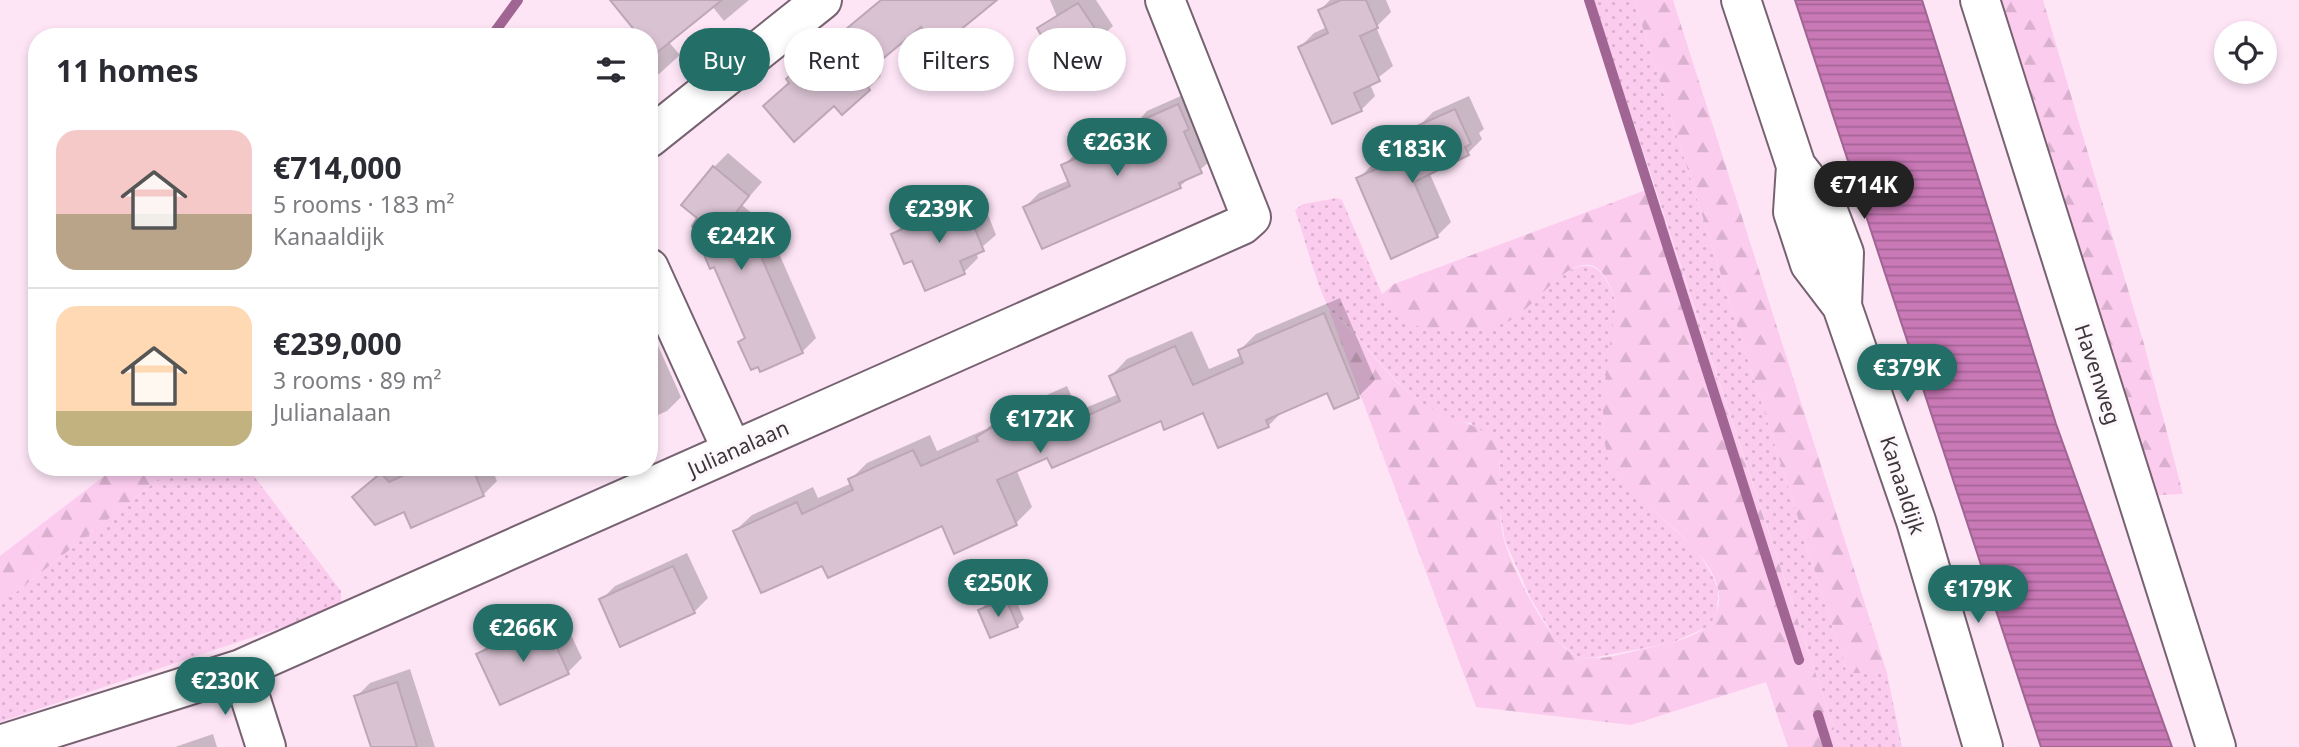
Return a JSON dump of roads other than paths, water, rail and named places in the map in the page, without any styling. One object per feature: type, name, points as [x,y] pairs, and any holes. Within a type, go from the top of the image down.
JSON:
[{"type":"street","points":[[658,131],[822,0]]},
{"type":"street","name":"Julianalaan","points":[[0,745],[241,669],[1241,225],[1251,217],[1165,0]]},
{"type":"street","name":"Kanaaldijk","points":[[1741,0],[1796,166],[1825,203],[1844,253],[1842,306],[1916,521],[1983,747]]},
{"type":"street","name":"Havenweg","points":[[1980,0],[2217,747]]},
{"type":"street","points":[[658,288],[732,450]]},
{"type":"street","points":[[241,669],[266,747]]},
{"type":"waterway","points":[[498,28],[518,0]]},
{"type":"waterway","points":[[1589,0],[1799,660]]},
{"type":"waterway","points":[[1818,715],[1828,747]]}]
